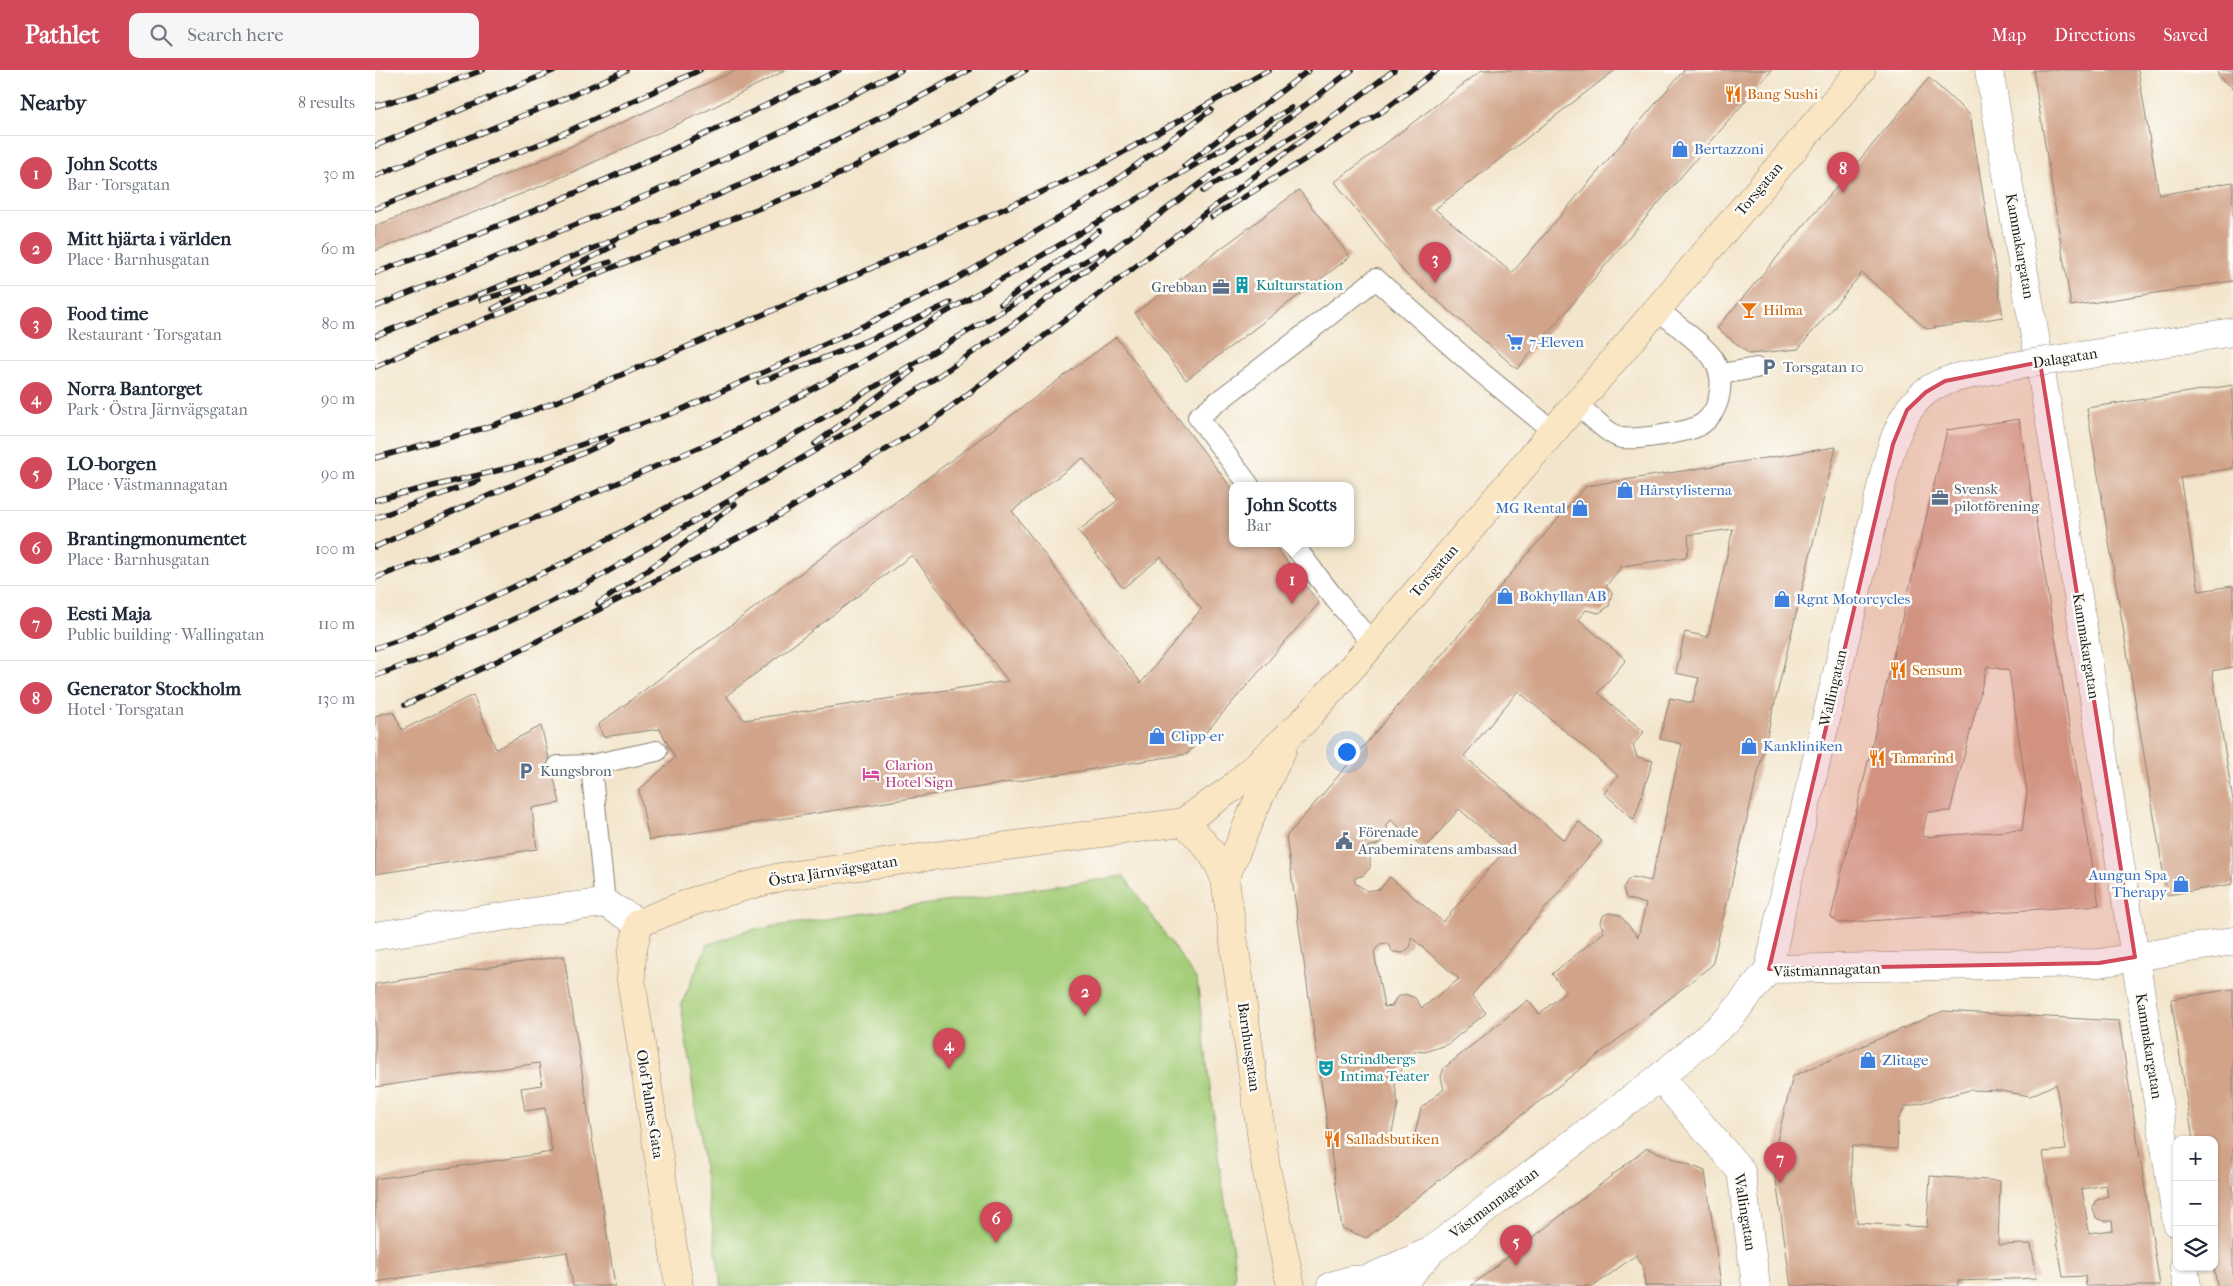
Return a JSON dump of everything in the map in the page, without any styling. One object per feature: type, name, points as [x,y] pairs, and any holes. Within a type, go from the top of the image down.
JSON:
[{"type":"main road","name":"Torsgatan","points":[[1183,822],[1231,789],[1289,736],[1373,643],[1861,70]]},
{"type":"main road","name":"Torsgatan","points":[[1225,879],[1253,811],[1289,736]]},
{"type":"main road","name":"Barnhusgatan","points":[[1183,822],[1207,845],[1219,862],[1225,879],[1266,1168],[1291,1286]]},
{"type":"main road","name":"Östra Järnvägsgatan","points":[[639,923],[694,901],[780,877],[1183,822]]},
{"type":"main road","name":"Olof Palmes Gata","points":[[639,923],[632,952],[631,980],[679,1286]]},
{"type":"street","name":"Kammakargatan","points":[[1989,70],[2048,408],[2173,1197]]},
{"type":"street","name":"Dalagatan","points":[[1907,410],[1926,392],[1945,381],[2007,368],[2233,332]]},
{"type":"street","name":"Wallingatan","points":[[1769,969],[1783,901],[1881,488],[1893,444],[1907,410]]},
{"type":"street","points":[[375,936],[559,908],[605,904],[639,923]]},
{"type":"street","name":"Västmannagatan","points":[[1401,1286],[1432,1250],[1660,1077],[1729,1019],[1769,969],[2099,963],[2233,942]]},
{"type":"street","name":"Wallingatan","points":[[1660,1077],[1741,1171],[1756,1286]]},
{"type":"street","name":"Västmannagatan","points":[[1331,1286],[1351,1280],[1368,1279],[1432,1250]]},
{"type":"street","points":[[2185,1271],[2187,1286]]},
{"type":"lane","points":[[1247,482],[1198,417],[1376,279],[1489,379],[1553,431]]},
{"type":"lane","points":[[1577,404],[1610,432],[1621,438],[1644,438],[1695,427],[1711,415],[1719,398],[1721,374],[1713,357],[1657,309]]},
{"type":"lane","points":[[1721,374],[1755,368]]},
{"type":"lane","points":[[1295,547],[1335,599],[1373,643]]},
{"type":"lane","points":[[558,766],[591,765],[657,751]]},
{"type":"lane","points":[[591,765],[605,904]]},
{"type":"highlighted area","points":[[2040,362],[2135,957],[2099,963],[1769,969],[1893,444],[1907,410],[1926,392],[1945,381]]},
{"type":"green space","points":[[1124,876],[1197,980],[1219,1162],[1233,1252],[1235,1273],[1233,1286],[721,1286],[681,1005],[707,945],[749,930]]},
{"type":"building","points":[[736,70],[786,70],[708,110],[544,185],[375,251],[375,226],[535,163]]},
{"type":"building","points":[[1482,70],[1615,70],[1435,209],[1512,273],[1684,70],[1772,70],[1517,369],[1404,272],[1335,182]]},
{"type":"building","points":[[2033,70],[2138,70],[2159,195],[2233,182],[2233,281],[2071,306]]},
{"type":"building","points":[[2217,70],[2233,70],[2233,88],[2219,77]]},
{"type":"building","points":[[1929,78],[1970,115],[2003,317],[1927,329],[1862,273],[1798,349],[1749,354],[1717,328]]},
{"type":"building","name":"Kulturstation","points":[[1299,190],[1350,257],[1186,380],[1135,313]]},
{"type":"building","points":[[1116,337],[1229,485],[1229,547],[1276,547],[1319,603],[1187,754],[649,840],[639,790],[675,758],[660,729],[603,737],[599,724]],"holes":[[[1083,458],[1118,500],[1078,531],[1123,588],[1161,557],[1201,609],[1141,683],[1012,511]],[[912,555],[1008,681],[744,720],[726,696]]]},
{"type":"building","points":[[2233,385],[2233,468],[2180,477],[2199,591],[2233,586],[2233,667],[2212,671],[2233,801],[2233,884],[2167,895],[2087,408]]},
{"type":"building","points":[[2019,419],[2099,905],[1839,923],[1831,917],[1947,430]],"holes":[[[1987,666],[2009,671],[2027,792],[2022,830],[1922,837],[1927,812],[1950,811]]]},
{"type":"building","points":[[1836,447],[1712,965],[1366,1238],[1342,1228],[1286,837],[1586,486]],"holes":[[[1733,529],[1708,637],[1685,632],[1676,673],[1699,678],[1692,703],[1670,698],[1660,739],[1682,744],[1651,881],[1633,877],[1628,880],[1623,888],[1626,898],[1646,904],[1638,937],[1620,915],[1609,913],[1604,915],[1600,922],[1604,932],[1552,974],[1566,992],[1539,1014],[1528,1000],[1444,1068],[1441,1077],[1444,1089],[1421,1108],[1413,1142],[1391,1137],[1398,1104],[1394,1080],[1415,1051],[1425,1052],[1448,1044],[1486,1013],[1472,995],[1602,841],[1579,822],[1564,840],[1464,756],[1518,691],[1618,776],[1604,793],[1634,820],[1653,761],[1637,757],[1633,745],[1644,732],[1598,693],[1626,660],[1578,619],[1586,610],[1599,613],[1609,606],[1612,593],[1606,586],[1622,566],[1686,557],[1689,548],[1688,535]],[[1459,809],[1506,849],[1443,922],[1390,877],[1380,889],[1367,891],[1355,883],[1355,878],[1364,875],[1370,868],[1370,858],[1365,851],[1369,846],[1376,845],[1384,840],[1387,825],[1391,820],[1425,849]],[[1411,937],[1459,979],[1422,1008],[1415,998],[1405,994],[1396,998],[1392,1006],[1384,1007],[1374,952],[1380,944],[1387,943],[1393,952],[1403,953],[1411,946]]]},
{"type":"building","points":[[473,695],[496,749],[541,726],[560,803],[532,808],[537,849],[375,874],[375,716],[393,711],[402,730]]},
{"type":"building","points":[[564,956],[615,1286],[573,1286],[567,1252],[375,1282],[375,1179],[552,1152],[545,1108],[525,1111],[521,1088],[542,1085],[539,1063],[375,1087],[375,984]]},
{"type":"building","points":[[2233,989],[2233,1286],[2217,1286],[2214,1271],[2218,1271],[2218,1136],[2192,1136],[2171,999]]},
{"type":"building","points":[[1943,1011],[2119,1021],[2160,1286],[2086,1286],[2085,1276],[2063,1277],[2043,1152],[2066,1150],[2056,1084],[2030,1096],[2001,1091],[1970,1090],[1905,1107],[1898,1120],[1897,1149],[1852,1146],[1851,1168],[1857,1223],[1927,1227],[1930,1176],[2000,1181],[1998,1245],[2031,1244],[2037,1278],[1958,1281],[1958,1286],[1791,1286],[1774,1166],[1774,1152],[1793,1076]],"holes":[[[2106,1185],[2108,1196],[2095,1201],[2093,1209],[2096,1218],[2112,1221],[2113,1230],[2089,1233],[2082,1189]]]},
{"type":"building","points":[[1647,1148],[1705,1171],[1721,1286],[1645,1286],[1643,1267],[1636,1255],[1594,1286],[1471,1286]]},
{"type":"railway","points":[[375,106],[418,94],[483,70]]},
{"type":"railway","points":[[375,146],[555,70]]},
{"type":"railway","points":[[375,176],[566,98],[626,70]]},
{"type":"railway","points":[[375,209],[547,141],[700,70]]},
{"type":"railway","points":[[375,273],[493,228],[610,178],[839,70]]},
{"type":"railway","points":[[375,307],[650,194],[790,128],[901,70]]},
{"type":"railway","points":[[375,336],[602,245],[751,180],[897,109],[969,70]]},
{"type":"railway","points":[[375,367],[436,339],[819,184],[936,125],[1026,70]]},
{"type":"railway","points":[[375,458],[491,426],[574,395],[849,278],[1095,168],[1269,70]]},
{"type":"railway","points":[[1184,166],[1309,70]]},
{"type":"railway","points":[[375,676],[497,627],[578,589],[915,392],[1007,329],[1352,70]]},
{"type":"railway","points":[[405,705],[514,653],[758,528],[931,422],[1394,70]]},
{"type":"railway","points":[[1212,217],[1383,111],[1437,70]]},
{"type":"railway","points":[[375,578],[551,512],[721,438],[850,369],[1291,108]]},
{"type":"railway","points":[[375,500],[525,464],[676,412],[839,338],[955,280],[1089,200],[1211,110]]},
{"type":"railway","points":[[1203,191],[1314,123]]},
{"type":"railway","points":[[1001,304],[1099,231]]},
{"type":"railway","points":[[493,309],[613,246]]},
{"type":"railway","points":[[375,648],[405,638],[568,561],[732,472],[1104,250]]},
{"type":"railway","points":[[572,274],[610,262]]},
{"type":"railway","points":[[481,300],[526,287]]},
{"type":"railway","points":[[759,382],[856,345],[950,303]]},
{"type":"railway","points":[[815,444],[913,370]]},
{"type":"railway","points":[[375,547],[612,440]]},
{"type":"railway","points":[[375,518],[478,481]]},
{"type":"railway","points":[[598,604],[662,560],[735,504]]},
{"type":"place","name":"Bang Sushi","points":[[1733,94]]},
{"type":"place","name":"Bertazzoni","points":[[1680,149]]},
{"type":"place","name":"Generator Stockholm","points":[[1843,193]]},
{"type":"place","name":"Food time","points":[[1435,283]]},
{"type":"place","name":"Kulturstation","points":[[1242,285]]},
{"type":"place","name":"Grebban","points":[[1221,287]]},
{"type":"place","name":"Hilma","points":[[1749,310]]},
{"type":"place","name":"7-Eleven","points":[[1515,342]]},
{"type":"place","name":"Torsgatan 10","points":[[1769,367]]},
{"type":"place","name":"Hårstylisterna","points":[[1625,490]]},
{"type":"place","name":"Svensk pilotförening","points":[[1940,498]]},
{"type":"place","name":"MG Rental","points":[[1580,508]]},
{"type":"place","name":"Bokhyllan AB","points":[[1505,596]]},
{"type":"place","name":"Rgnt Motorcycles","points":[[1782,599]]},
{"type":"place","name":"John Scotts","points":[[1292,604]]},
{"type":"place","name":"Sensum","points":[[1898,670]]},
{"type":"place","name":"Clipp-er","points":[[1157,736]]},
{"type":"place","name":"Kankliniken","points":[[1749,746]]},
{"type":"place","name":"Tamarind","points":[[1877,758]]},
{"type":"place","name":"Kungsbron","points":[[526,771]]},
{"type":"place","name":"Clarion Hotel Sign","points":[[871,774]]},
{"type":"place","name":"Förenade Arabemiratens ambassad","points":[[1344,841]]},
{"type":"place","name":"Aungun Spa Therapy","points":[[2181,884]]},
{"type":"place","name":"Mitt hjärta i världen","points":[[1085,1016]]},
{"type":"place","name":"Zlitage","points":[[1868,1060]]},
{"type":"place","name":"Strindbergs Intima Teater","points":[[1326,1068]]},
{"type":"place","name":"Norra Bantorget","points":[[949,1069]]},
{"type":"place","name":"Salladsbutiken","points":[[1332,1139]]},
{"type":"place","name":"Eesti Maja","points":[[1780,1183]]},
{"type":"place","name":"Brantingmonumentet","points":[[996,1243]]},
{"type":"place","name":"LO-borgen","points":[[1516,1266]]}]
